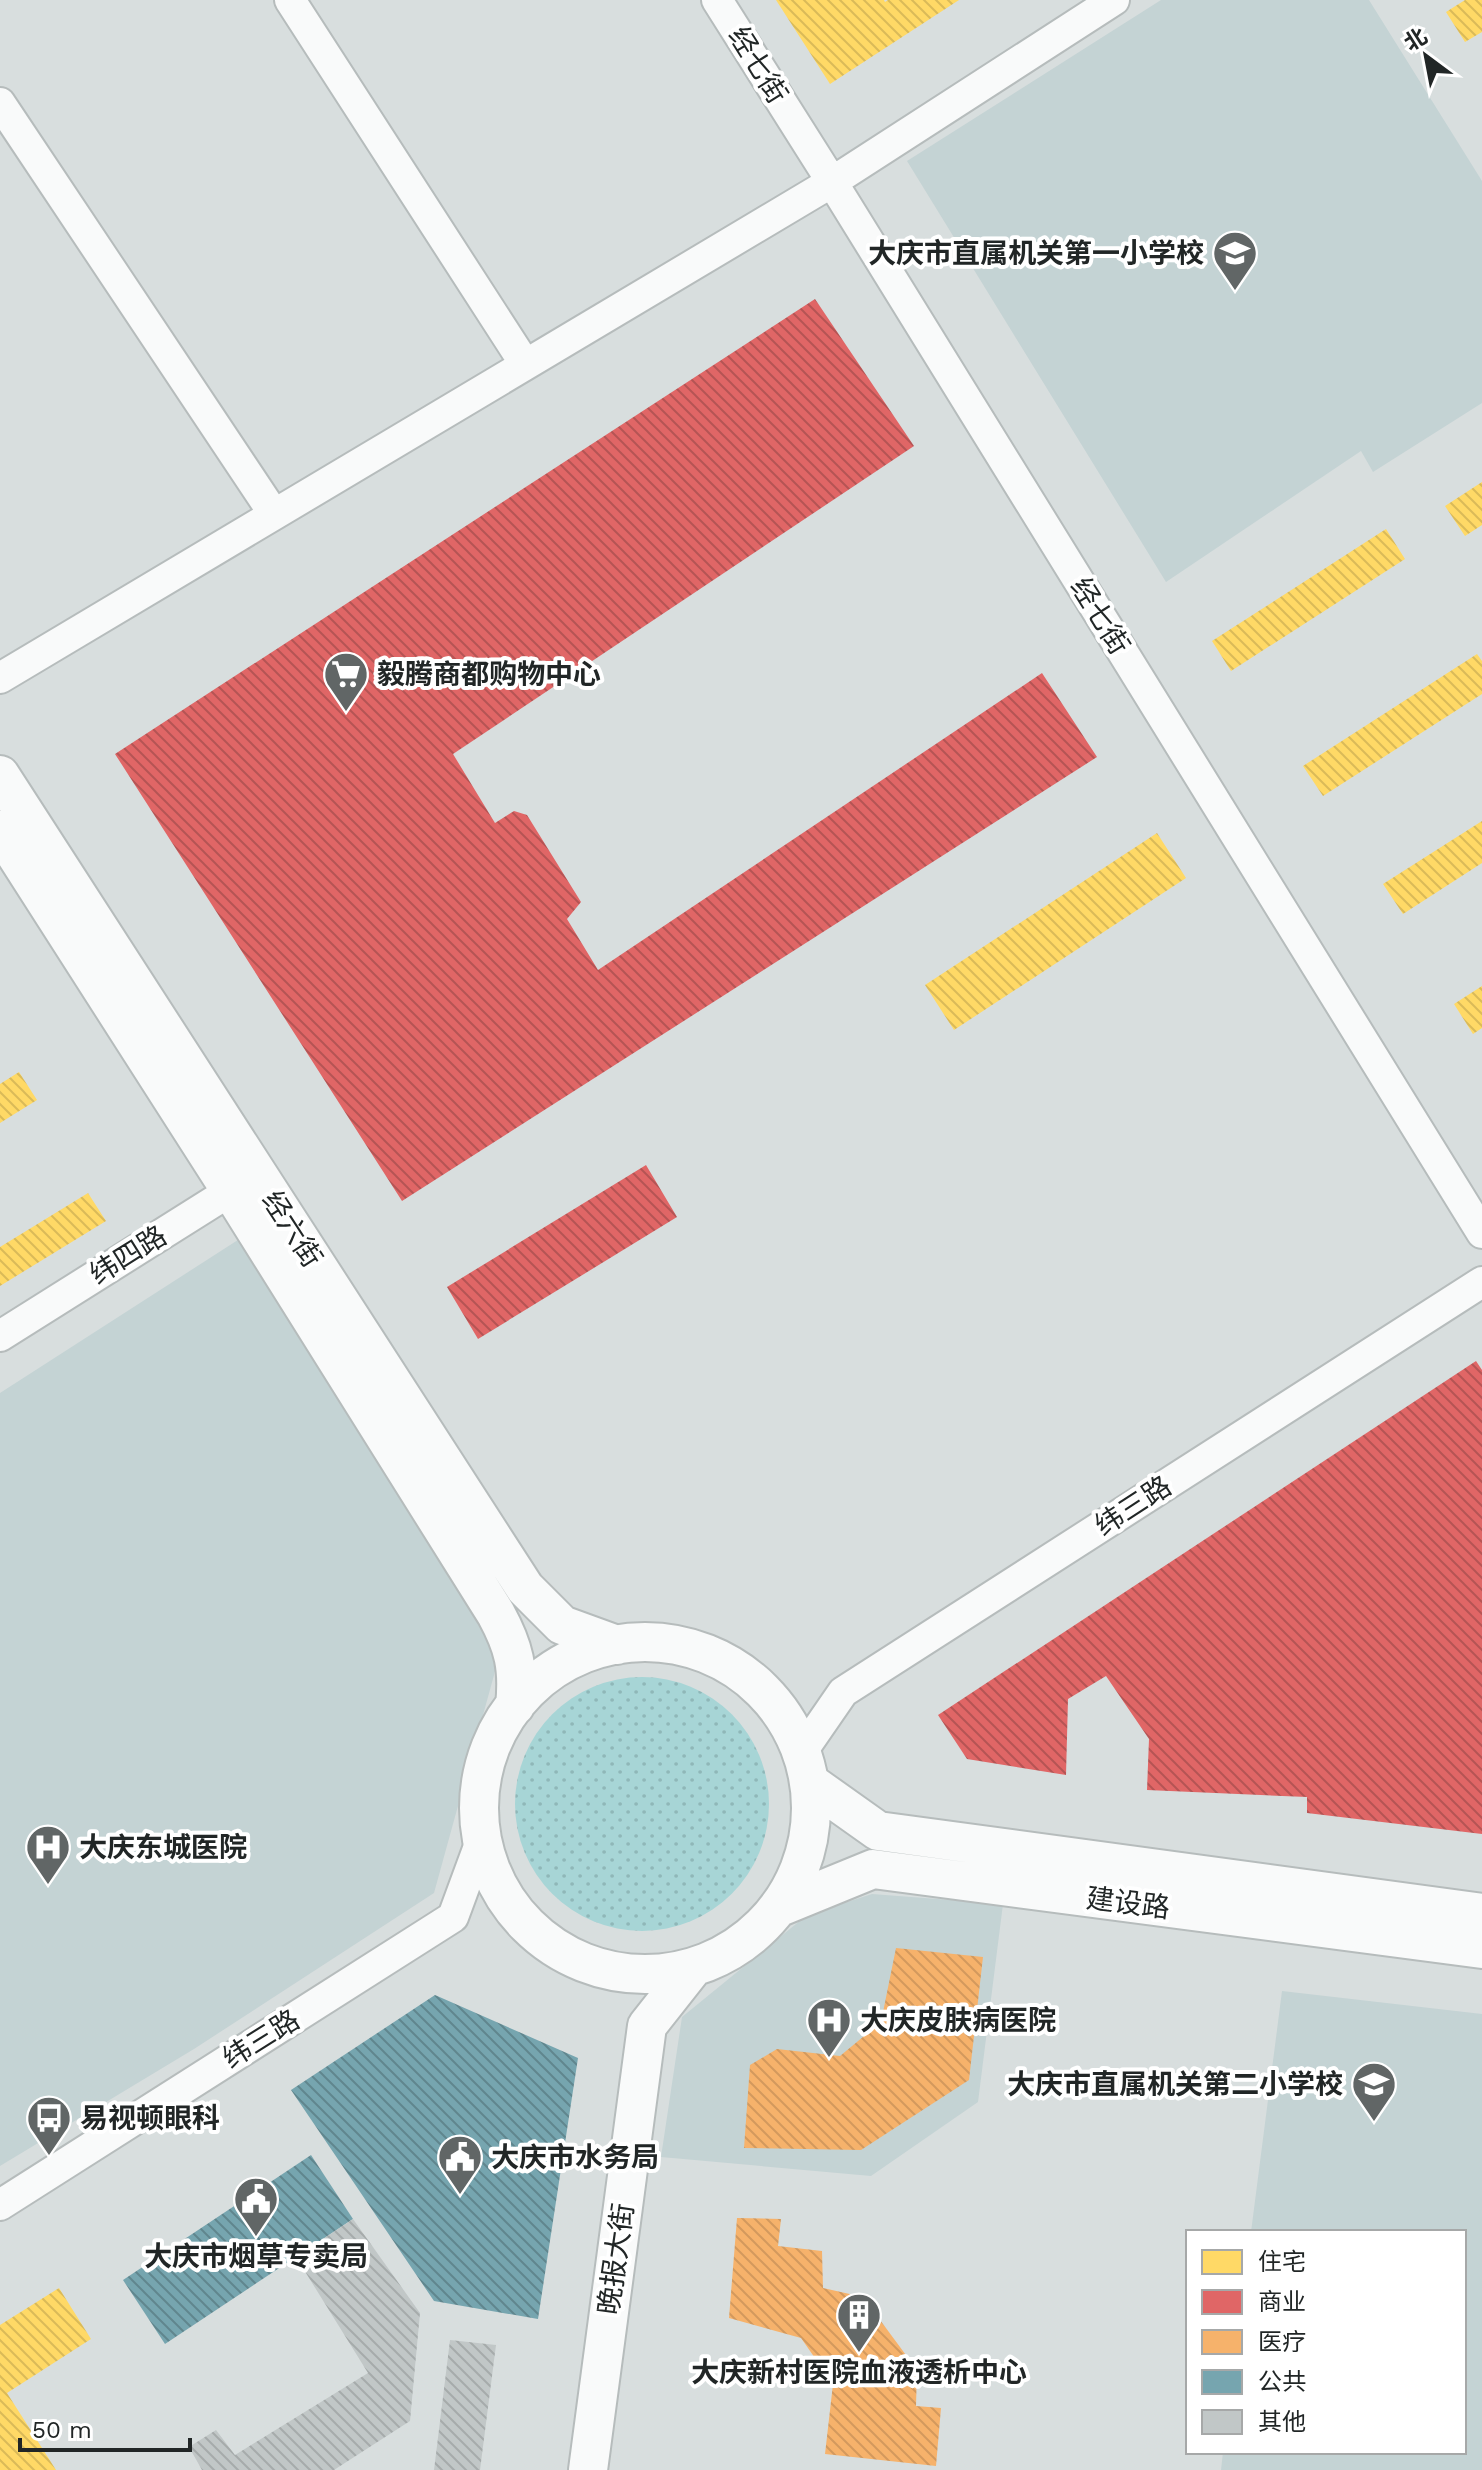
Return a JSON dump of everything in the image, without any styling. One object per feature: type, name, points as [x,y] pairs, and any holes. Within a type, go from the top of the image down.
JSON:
[{"type":"main road","name":"经六街","points":[[0,775],[244,1182],[496,1614],[510,1641],[516,1663],[515,1706]]},
{"type":"main road","name":"经六街","points":[[0,830],[525,1588],[562,1625],[617,1645]]},
{"type":"main road","points":[[628,1641],[684,1645],[736,1667],[776,1703],[806,1766],[813,1804],[805,1858],[780,1907],[741,1945],[692,1969],[638,1976],[584,1964],[536,1936],[500,1893],[481,1841],[479,1785],[496,1733],[529,1688],[575,1656],[617,1645],[628,1641]]},
{"type":"main road","name":"建设路","points":[[806,1766],[878,1831],[1482,1913]]},
{"type":"main road","name":"建设路","points":[[780,1907],[873,1869],[1482,1949]]},
{"type":"main road","name":"晚报大街","points":[[590,2470],[647,2026],[692,1969]]},
{"type":"street","points":[[290,0],[525,364]]},
{"type":"street","name":"经七街","points":[[717,0],[1482,1233]]},
{"type":"street","points":[[0,678],[832,182],[1114,0]]},
{"type":"street","points":[[0,103],[274,514]]},
{"type":"street","name":"纬四路","points":[[0,1336],[244,1182]]},
{"type":"street","name":"纬三路","points":[[806,1766],[843,1692],[1482,1282]]},
{"type":"street","name":"纬三路","points":[[0,2205],[453,1917],[481,1841]]},
{"type":"shaded area","name":"大庆市直属机关第一小学校","points":[[1161,0],[1369,0],[1482,181],[1482,403],[1373,472],[1361,451],[1166,582],[907,161]]},
{"type":"shaded area","points":[[241,1238],[499,1657],[434,1893],[194,2049],[0,2166],[0,1393]]},
{"type":"shaded area","points":[[630,1677],[654,1677],[691,1686],[713,1698],[732,1714],[748,1733],[760,1755],[767,1779],[767,1829],[760,1853],[748,1875],[732,1894],[713,1910],[691,1922],[654,1931],[630,1931],[593,1922],[571,1910],[544,1885],[520,1841],[515,1816],[515,1792],[524,1755],[536,1733],[561,1706],[605,1682]]},
{"type":"shaded area","name":"大庆皮肤病医院","points":[[872,1894],[1003,1904],[978,2102],[871,2176],[661,2157],[682,2017],[807,1915]]},
{"type":"shaded area","name":"大庆市直属机关第二小学校","points":[[1282,1991],[1482,2014],[1482,2470],[1221,2470],[1223,2454],[1466,2454],[1466,2230],[1251,2230]]},
{"type":"building: 住宅","points":[[776,0],[885,2],[959,0],[830,84]]},
{"type":"building: 住宅","points":[[1465,0],[1482,0],[1482,32],[1465,42],[1446,12]]},
{"type":"building: 住宅","points":[[1482,482],[1482,525],[1465,536],[1445,506]]},
{"type":"building: 住宅","points":[[1386,529],[1405,559],[1231,671],[1212,641]]},
{"type":"building: 住宅","points":[[1477,654],[1482,661],[1482,694],[1323,796],[1303,766]]},
{"type":"building: 住宅","points":[[1482,821],[1482,863],[1403,914],[1383,884]]},
{"type":"building: 住宅","points":[[1157,833],[1186,878],[954,1030],[925,985]]},
{"type":"building: 住宅","points":[[1482,986],[1482,1028],[1473,1034],[1454,1004]]},
{"type":"building: 住宅","points":[[19,1072],[37,1100],[0,1123],[0,1084]]},
{"type":"building: 住宅","points":[[88,1193],[106,1221],[0,1286],[0,1247]]},
{"type":"building: 住宅","points":[[59,2288],[91,2339],[7,2393],[56,2470],[0,2470],[0,2325]]},
{"type":"building: 商业","name":"毅腾商都购物中心","points":[[815,299],[914,446],[453,754],[495,823],[514,811],[527,815],[581,902],[567,919],[598,970],[1042,673],[1097,757],[402,1201],[115,754]]},
{"type":"building: 商业","points":[[646,1165],[677,1217],[478,1339],[447,1287]]},
{"type":"building: 商业","points":[[1476,1361],[1482,1370],[1482,1834],[1307,1813],[1307,1797],[1147,1790],[1149,1739],[1106,1676],[1068,1699],[1066,1775],[967,1759],[938,1715]]},
{"type":"building: 医疗","points":[[896,1948],[983,1957],[969,2080],[861,2150],[744,2148],[750,2065],[777,2049],[840,2056],[881,2022]]},
{"type":"building: 医疗","name":"大庆新村医院血液透析中心","points":[[737,2218],[781,2219],[778,2246],[822,2251],[823,2288],[863,2297],[917,2370],[916,2406],[941,2408],[936,2466],[825,2454],[833,2384],[801,2338],[729,2318]]},
{"type":"building: 公共","name":"大庆市水务局","points":[[435,1995],[578,2058],[538,2319],[434,2301],[291,2090]]},
{"type":"building: 公共","name":"大庆市烟草专卖局","points":[[311,2155],[353,2219],[165,2344],[123,2280]]},
{"type":"building: 其他","points":[[353,2219],[420,2313],[410,2421],[334,2470],[202,2470],[189,2447],[216,2430],[235,2455],[368,2373],[296,2257]]},
{"type":"building: 其他","points":[[450,2340],[496,2345],[480,2470],[434,2470]]},
{"type":"place","name":"大庆市直属机关第一小学校","points":[[1235,292]]},
{"type":"place","name":"毅腾商都购物中心","points":[[346,713]]},
{"type":"place","name":"大庆东城医院","points":[[48,1886]]},
{"type":"place","name":"大庆皮肤病医院","points":[[829,2059]]},
{"type":"place","name":"大庆市直属机关第二小学校","points":[[1374,2123]]},
{"type":"place","name":"易视顿眼科","points":[[49,2157]]},
{"type":"place","name":"大庆市水务局","points":[[460,2196]]},
{"type":"place","name":"大庆市烟草专卖局","points":[[256,2238]]},
{"type":"place","name":"大庆新村医院血液透析中心","points":[[859,2354]]}]
